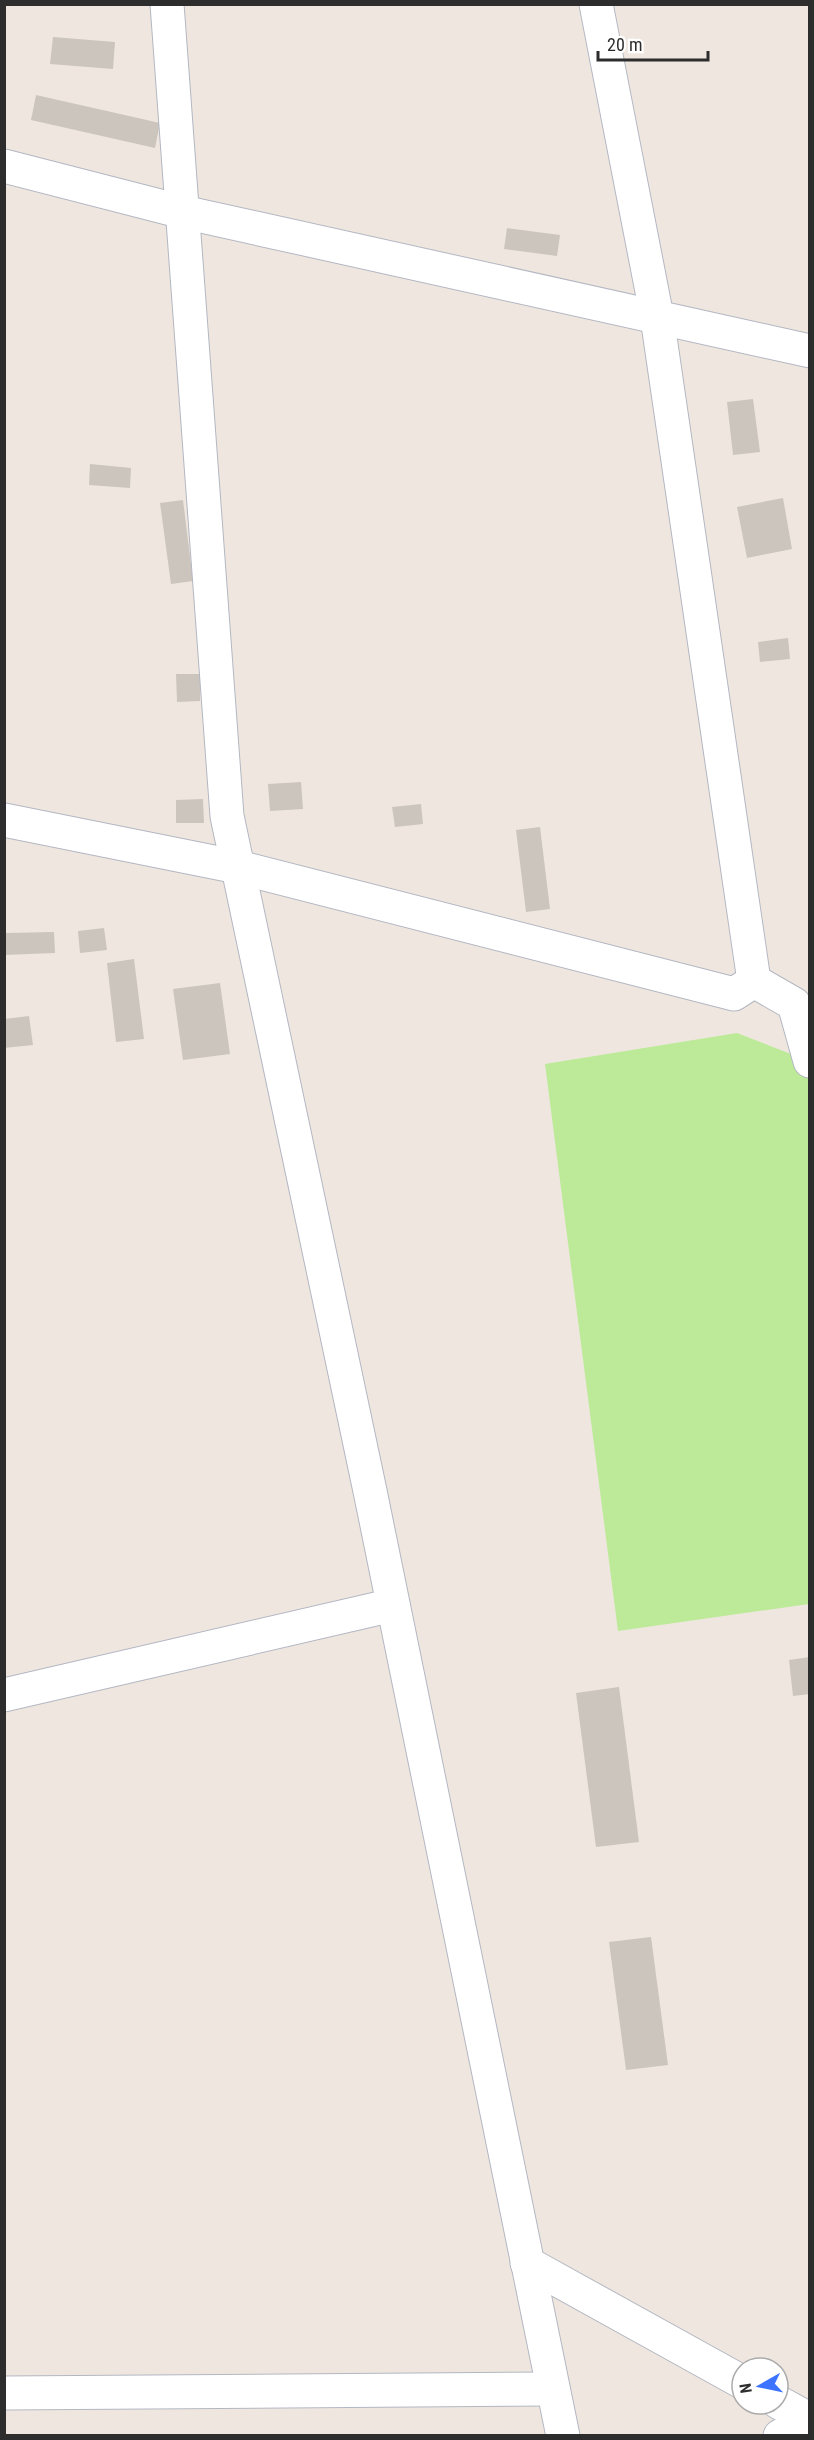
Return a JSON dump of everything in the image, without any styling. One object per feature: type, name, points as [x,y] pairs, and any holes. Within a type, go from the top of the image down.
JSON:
[{"type":"street","points":[[167,4],[228,816],[393,1605],[563,2436]]},
{"type":"street","points":[[596,4],[657,318],[754,981]]},
{"type":"street","points":[[4,166],[183,212],[810,351]]},
{"type":"street","points":[[4,820],[238,867],[734,994],[754,981]]},
{"type":"street","points":[[754,981],[794,1004],[810,1060]]},
{"type":"street","points":[[4,1695],[393,1605]]},
{"type":"street","points":[[527,2262],[730,2375]]},
{"type":"street","points":[[4,2393],[554,2389]]},
{"type":"street","points":[[790,2409],[809,2419]]},
{"type":"street","points":[[780,2436],[809,2419]]},
{"type":"green space","points":[[737,1033],[809,1061],[809,1604],[618,1631],[545,1064]]},
{"type":"building","points":[[53,37],[115,42],[113,69],[50,64]]},
{"type":"building","points":[[36,95],[160,123],[155,148],[31,120]]},
{"type":"building","points":[[507,228],[560,235],[557,256],[504,249]]},
{"type":"building","points":[[753,399],[760,452],[733,455],[727,402]]},
{"type":"building","points":[[90,464],[131,468],[130,488],[89,485]]},
{"type":"building","points":[[783,498],[792,549],[747,558],[737,507]]},
{"type":"building","points":[[183,500],[193,581],[171,584],[160,503]]},
{"type":"building","points":[[788,638],[790,659],[760,662],[758,642]]},
{"type":"building","points":[[176,674],[200,674],[200,701],[177,702]]},
{"type":"building","points":[[301,782],[303,809],[270,811],[268,784]]},
{"type":"building","points":[[203,799],[204,823],[176,823],[176,800]]},
{"type":"building","points":[[421,804],[423,824],[395,827],[392,807]]},
{"type":"building","points":[[540,827],[550,909],[526,912],[516,830]]},
{"type":"building","points":[[104,928],[107,950],[80,953],[78,931]]},
{"type":"building","points":[[54,932],[55,953],[4,955],[4,933]]},
{"type":"building","points":[[134,959],[144,1039],[116,1042],[107,963]]},
{"type":"building","points":[[220,983],[230,1054],[183,1060],[173,989]]},
{"type":"building","points":[[29,1016],[33,1045],[4,1048],[4,1019]]},
{"type":"building","points":[[810,1657],[810,1694],[793,1696],[789,1660]]},
{"type":"building","points":[[619,1687],[639,1842],[596,1847],[576,1693]]},
{"type":"building","points":[[651,1937],[668,2065],[626,2070],[609,1942]]}]
